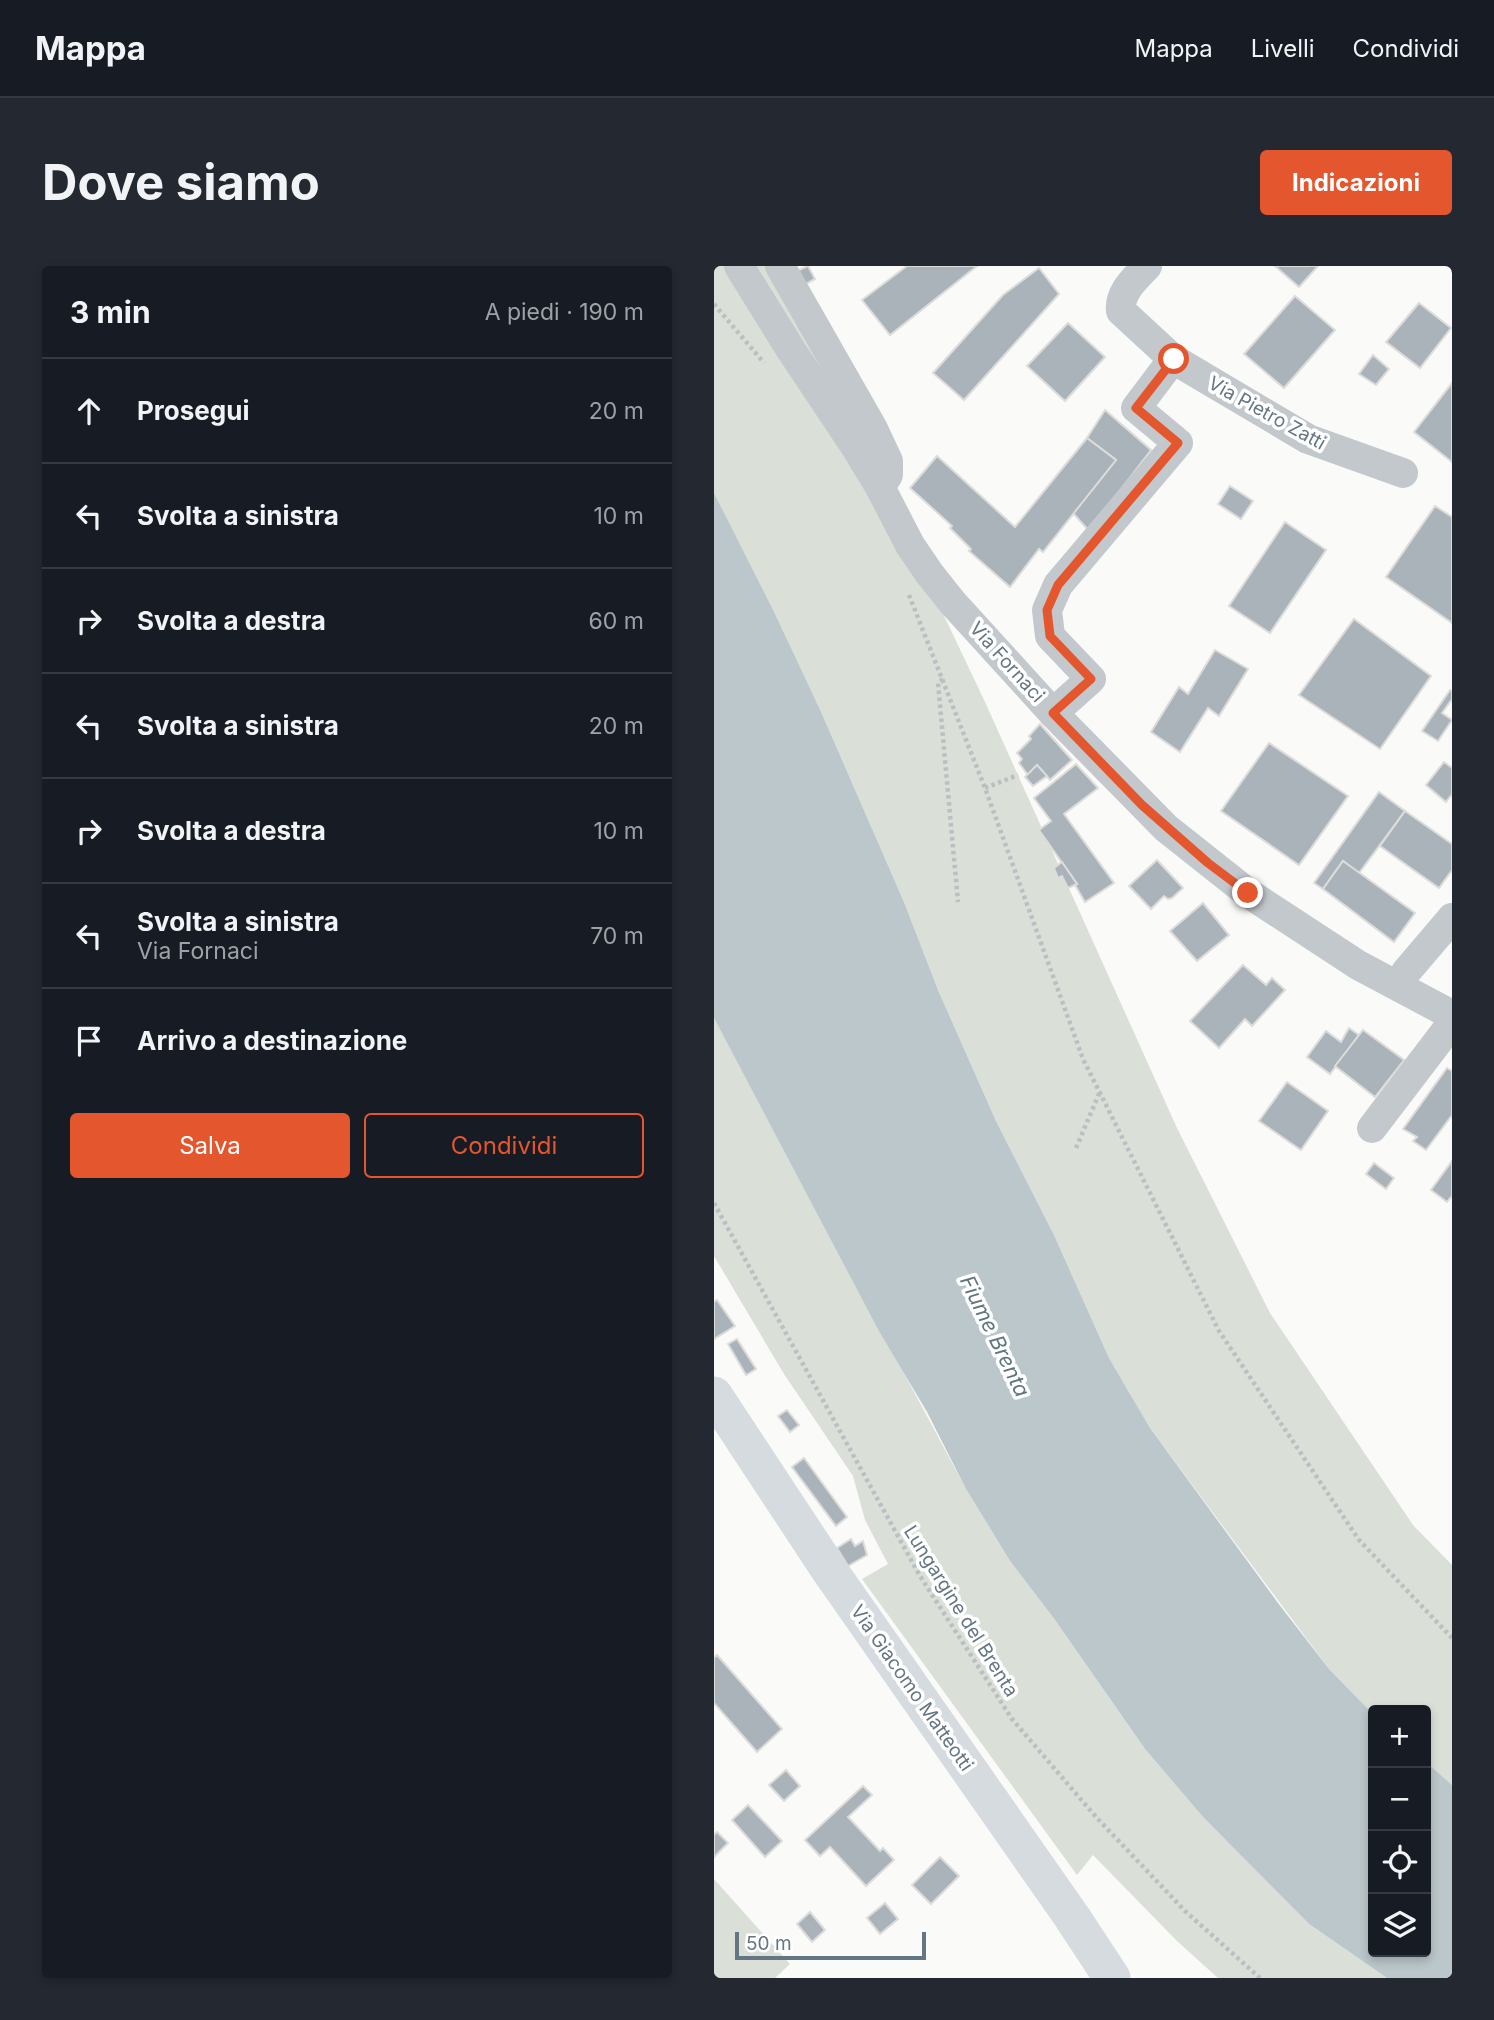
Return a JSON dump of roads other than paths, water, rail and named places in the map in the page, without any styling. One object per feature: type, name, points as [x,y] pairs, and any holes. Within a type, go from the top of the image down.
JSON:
[{"type":"main road","name":"Via Giacomo Matteotti","points":[[714,1395],[830,1571],[1112,1978]]},
{"type":"street","name":"Via Fornaci","points":[[739,266],[880,487],[909,545],[952,602],[1053,713],[1142,805],[1208,863],[1320,942],[1452,1015]]},
{"type":"street","points":[[780,266],[873,429],[888,461],[888,475],[880,487]]},
{"type":"street","name":"Via Pietro Zatti","points":[[1147,266],[1123,294],[1121,311],[1184,366],[1308,439],[1403,473]]},
{"type":"street","points":[[1053,713],[1091,679],[1050,636],[1047,610],[1058,585],[1178,443],[1136,408],[1184,366]]},
{"type":"street","points":[[1398,985],[1452,918]]},
{"type":"street","points":[[1372,1128],[1452,1023]]},
{"type":"water","name":"Fiume Brenta","points":[[714,493],[822,714],[996,1121],[1054,1235],[1109,1358],[1150,1428],[1278,1603],[1329,1669],[1368,1709],[1368,1957],[1431,1957],[1431,1766],[1452,1785],[1452,1978],[1387,1978],[1309,1924],[1203,1817],[1145,1749],[1055,1620],[1010,1561],[966,1489],[927,1412],[879,1331],[714,1018]]}]
